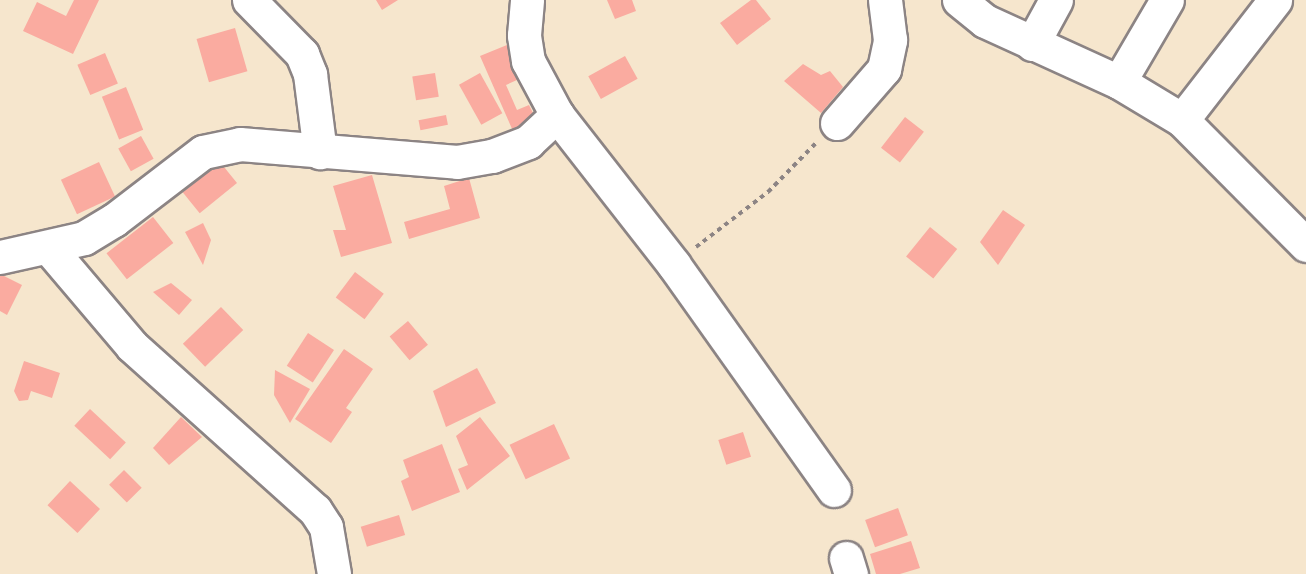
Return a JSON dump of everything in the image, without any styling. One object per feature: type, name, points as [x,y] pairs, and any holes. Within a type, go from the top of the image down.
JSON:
[{"type":"street","points":[[249,0],[302,54],[310,74],[320,152]]},
{"type":"street","points":[[527,0],[524,35],[528,61],[557,116],[674,265],[834,490]]},
{"type":"street","points":[[837,123],[884,69],[890,40],[885,0]]},
{"type":"street","points":[[959,0],[985,21],[1119,82],[1182,120],[1306,245]]},
{"type":"street","points":[[1032,44],[1056,0]]},
{"type":"street","points":[[1119,82],[1167,0]]},
{"type":"street","points":[[1182,120],[1275,0]]},
{"type":"street","points":[[0,257],[49,248],[84,238],[114,220],[203,152],[240,144],[320,152],[361,151],[457,162],[492,156],[528,142],[557,116]]},
{"type":"street","points":[[49,248],[132,346],[315,510],[326,526],[334,574]]},
{"type":"path","points":[[674,265],[768,192],[837,123]]},
{"type":"building","points":[[74,0],[99,0],[73,54],[23,31],[37,2],[66,16]]},
{"type":"building","points":[[376,0],[398,0],[382,10]]},
{"type":"building","points":[[607,0],[632,0],[636,11],[615,19]]},
{"type":"building","points":[[751,0],[756,0],[771,19],[737,45],[720,23]]},
{"type":"building","points":[[235,28],[247,71],[209,82],[197,39]]},
{"type":"building","points":[[514,42],[528,75],[506,85],[517,110],[529,105],[537,121],[513,131],[480,56]]},
{"type":"building","points":[[105,53],[118,83],[90,95],[77,65]]},
{"type":"building","points":[[625,56],[638,79],[601,99],[588,76]]},
{"type":"building","points":[[803,64],[821,75],[830,71],[843,87],[821,113],[784,81]]},
{"type":"building","points":[[435,73],[439,97],[416,100],[412,77]]},
{"type":"building","points":[[480,73],[502,113],[481,125],[459,85]]},
{"type":"building","points":[[126,87],[143,130],[119,139],[102,97]]},
{"type":"building","points":[[446,115],[448,125],[420,130],[419,120]]},
{"type":"building","points":[[905,117],[924,132],[900,163],[881,148]]},
{"type":"building","points":[[141,136],[154,159],[131,171],[118,149]]},
{"type":"building","points":[[99,162],[115,196],[77,214],[61,180]]},
{"type":"building","points":[[220,162],[237,183],[200,213],[183,192]]},
{"type":"building","points":[[372,175],[392,243],[341,257],[333,230],[346,230],[333,186]]},
{"type":"building","points":[[469,178],[480,218],[409,239],[404,222],[450,209],[444,186]]},
{"type":"building","points":[[1003,210],[1025,225],[998,265],[980,242]]},
{"type":"building","points":[[153,217],[173,243],[127,279],[107,253]]},
{"type":"building","points":[[203,223],[211,240],[203,265],[185,232]]},
{"type":"building","points":[[930,227],[957,249],[933,279],[906,257]]},
{"type":"building","points":[[355,272],[384,294],[364,319],[336,298]]},
{"type":"building","points":[[0,274],[22,285],[7,315],[0,311]]},
{"type":"building","points":[[171,283],[192,300],[179,315],[153,292]]},
{"type":"building","points":[[221,307],[243,330],[205,367],[183,344]]},
{"type":"building","points":[[408,321],[428,345],[410,360],[390,336]]},
{"type":"building","points":[[308,333],[334,350],[313,383],[287,366]]},
{"type":"building","points":[[344,349],[373,369],[346,408],[352,412],[331,443],[295,419]]},
{"type":"building","points":[[24,361],[60,373],[52,398],[31,391],[28,400],[19,401],[14,391]]},
{"type":"building","points":[[477,368],[496,403],[446,427],[433,391]]},
{"type":"building","points":[[275,370],[310,389],[290,423],[274,395]]},
{"type":"building","points":[[90,409],[126,442],[110,459],[74,426]]},
{"type":"building","points":[[181,417],[202,437],[169,465],[153,448]]},
{"type":"building","points":[[480,417],[510,456],[467,490],[458,469],[468,465],[456,436]]},
{"type":"building","points":[[554,424],[570,458],[526,479],[510,445]]},
{"type":"building","points":[[743,432],[751,457],[726,465],[718,440]]},
{"type":"building","points":[[442,444],[460,492],[412,511],[401,481],[409,477],[403,460]]},
{"type":"building","points":[[124,470],[142,488],[127,503],[109,485]]},
{"type":"building","points":[[70,481],[100,509],[77,533],[47,505]]},
{"type":"building","points":[[898,508],[908,535],[875,547],[865,520]]},
{"type":"building","points":[[399,515],[405,535],[367,547],[361,527]]},
{"type":"building","points":[[911,541],[920,568],[900,574],[876,574],[870,554]]}]
